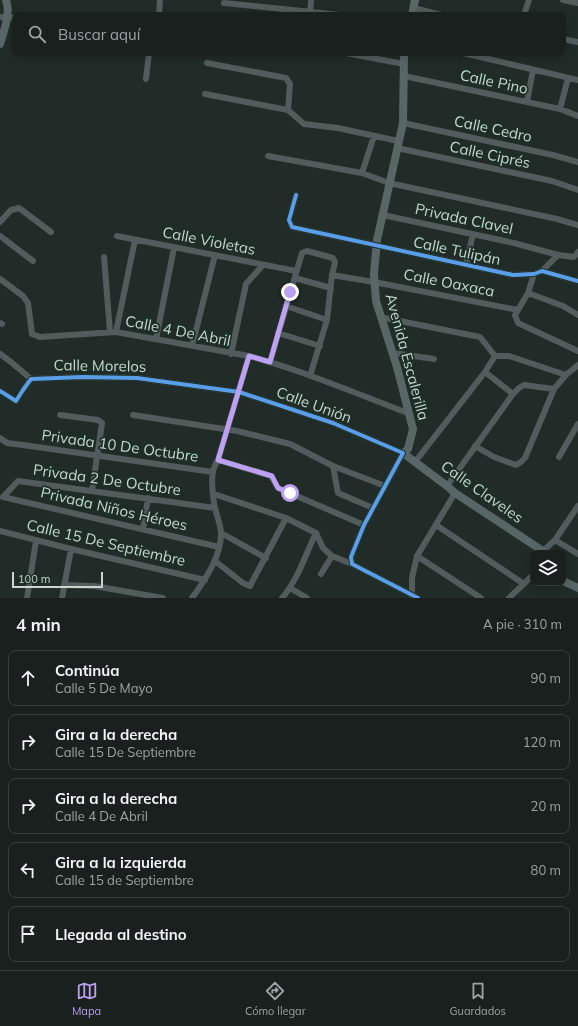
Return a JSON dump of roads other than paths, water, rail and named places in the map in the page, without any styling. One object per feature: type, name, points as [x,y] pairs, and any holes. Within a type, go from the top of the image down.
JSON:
[{"type":"main road","points":[[0,44],[7,18],[8,6],[6,0]]},
{"type":"main road","name":"Avenida Escalerilla","points":[[403,454],[408,449],[413,428],[393,353],[380,317],[376,301],[374,274],[376,246],[403,123],[404,56]]},
{"type":"main road","name":"Calle Claveles","points":[[403,454],[455,493],[540,550]]},
{"type":"main road","points":[[566,582],[578,588]]},
{"type":"street","points":[[159,12],[160,0]]},
{"type":"street","points":[[310,0],[310,12]]},
{"type":"street","points":[[525,12],[529,0]]},
{"type":"street","points":[[563,0],[578,3]]},
{"type":"street","points":[[224,3],[301,12]]},
{"type":"street","points":[[414,8],[429,12]]},
{"type":"street","points":[[566,40],[578,42]]},
{"type":"street","points":[[146,79],[149,56]]},
{"type":"street","points":[[362,56],[404,64]]},
{"type":"street","points":[[477,56],[578,80]]},
{"type":"street","points":[[496,60],[497,56]]},
{"type":"street","points":[[205,94],[288,110],[290,84],[286,78],[207,63]]},
{"type":"street","points":[[528,102],[533,70]]},
{"type":"street","name":"Calle Pino","points":[[404,76],[560,109],[578,116]]},
{"type":"street","points":[[560,109],[568,78]]},
{"type":"street","name":"Calle Ciprés","points":[[288,110],[304,124],[338,128],[374,136],[397,145],[552,181],[578,189]]},
{"type":"street","name":"Calle Cedro","points":[[403,123],[578,162]]},
{"type":"street","points":[[362,173],[374,136]]},
{"type":"street","points":[[268,156],[362,173],[389,183],[557,219],[578,225]]},
{"type":"street","name":"Calle Tulipán","points":[[296,195],[289,220],[292,227],[513,275],[534,274],[542,271]]},
{"type":"street","points":[[0,222],[11,210],[19,208],[51,232]]},
{"type":"street","name":"Privada Clavel","points":[[383,215],[526,245],[558,255],[577,256]]},
{"type":"street","points":[[466,265],[473,234]]},
{"type":"street","points":[[0,236],[33,261]]},
{"type":"street","name":"Calle Violetas","points":[[117,236],[296,271]]},
{"type":"street","points":[[113,332],[136,240]]},
{"type":"street","points":[[156,339],[174,248]]},
{"type":"street","points":[[270,362],[302,253],[307,251],[333,258],[335,262],[327,320],[310,376]]},
{"type":"street","points":[[192,346],[215,255]]},
{"type":"street","points":[[558,255],[542,271],[578,281]]},
{"type":"street","points":[[104,257],[113,332]]},
{"type":"street","points":[[232,354],[246,284],[263,265]]},
{"type":"street","points":[[534,274],[528,293],[517,313],[518,323],[578,351]]},
{"type":"street","name":"Calle Oaxaca","points":[[332,275],[374,282],[517,313]]},
{"type":"street","points":[[295,278],[331,288]]},
{"type":"street","name":"Calle 4 De Abril","points":[[0,279],[23,296],[28,303],[32,334],[40,337],[113,332],[249,356],[310,376],[410,414]]},
{"type":"street","points":[[528,293],[563,306],[578,315]]},
{"type":"street","points":[[286,306],[327,320]]},
{"type":"street","points":[[380,317],[480,337],[495,356]]},
{"type":"street","points":[[278,333],[320,346]]},
{"type":"street","points":[[393,353],[434,359]]},
{"type":"street","points":[[0,354],[31,379],[16,401],[0,391]]},
{"type":"street","points":[[192,598],[205,580],[215,561],[219,547],[221,533],[215,508],[213,472],[218,460],[249,356]]},
{"type":"street","points":[[415,462],[485,372],[495,356]]},
{"type":"street","points":[[495,356],[509,356],[566,375]]},
{"type":"street","points":[[475,446],[494,457],[516,465],[521,462],[525,458],[554,389],[566,375],[576,368]]},
{"type":"street","points":[[485,372],[513,394]]},
{"type":"street","name":"Calle Morelos","points":[[31,379],[82,377],[137,378],[239,392]]},
{"type":"street","points":[[447,486],[513,394],[519,388],[524,385],[554,389]]},
{"type":"street","name":"Calle Unión","points":[[239,392],[333,423],[403,454]]},
{"type":"street","points":[[60,415],[98,420],[102,423],[92,491]]},
{"type":"street","points":[[133,415],[226,429],[290,444],[333,466],[385,486]]},
{"type":"street","points":[[559,457],[578,424]]},
{"type":"street","name":"Privada 10 De Octubre","points":[[0,438],[6,442],[23,446],[213,472]]},
{"type":"street","points":[[352,564],[351,557],[364,525],[403,454]]},
{"type":"street","points":[[218,460],[272,476],[278,488],[364,525]]},
{"type":"street","points":[[333,466],[338,493],[373,508]]},
{"type":"street","name":"Privada 2 De Octubre","points":[[3,497],[18,481],[215,508]]},
{"type":"street","points":[[412,596],[412,578],[417,556],[455,493]]},
{"type":"street","points":[[214,494],[286,518],[316,533],[323,548],[332,556],[352,564],[418,598]]},
{"type":"street","name":"Privada Niños Héroes","points":[[3,497],[219,547]]},
{"type":"street","points":[[143,529],[148,498]]},
{"type":"street","points":[[545,550],[556,540],[578,506]]},
{"type":"street","points":[[215,561],[239,581],[250,586],[286,518]]},
{"type":"street","points":[[436,525],[524,584]]},
{"type":"street","name":"Calle 15 De Septiembre","points":[[0,531],[36,541],[205,580]]},
{"type":"street","points":[[221,533],[266,558]]},
{"type":"street","points":[[282,598],[290,588],[316,533]]},
{"type":"street","points":[[556,540],[578,554]]},
{"type":"street","points":[[27,598],[36,541]]},
{"type":"street","points":[[62,598],[71,549]]},
{"type":"street","points":[[321,574],[332,556]]},
{"type":"street","points":[[417,556],[481,598]]},
{"type":"street","points":[[508,598],[530,579]]},
{"type":"street","points":[[64,585],[94,586],[163,598]]},
{"type":"street","points":[[290,588],[307,598]]},
{"type":"street","points":[[197,591],[201,598]]}]
